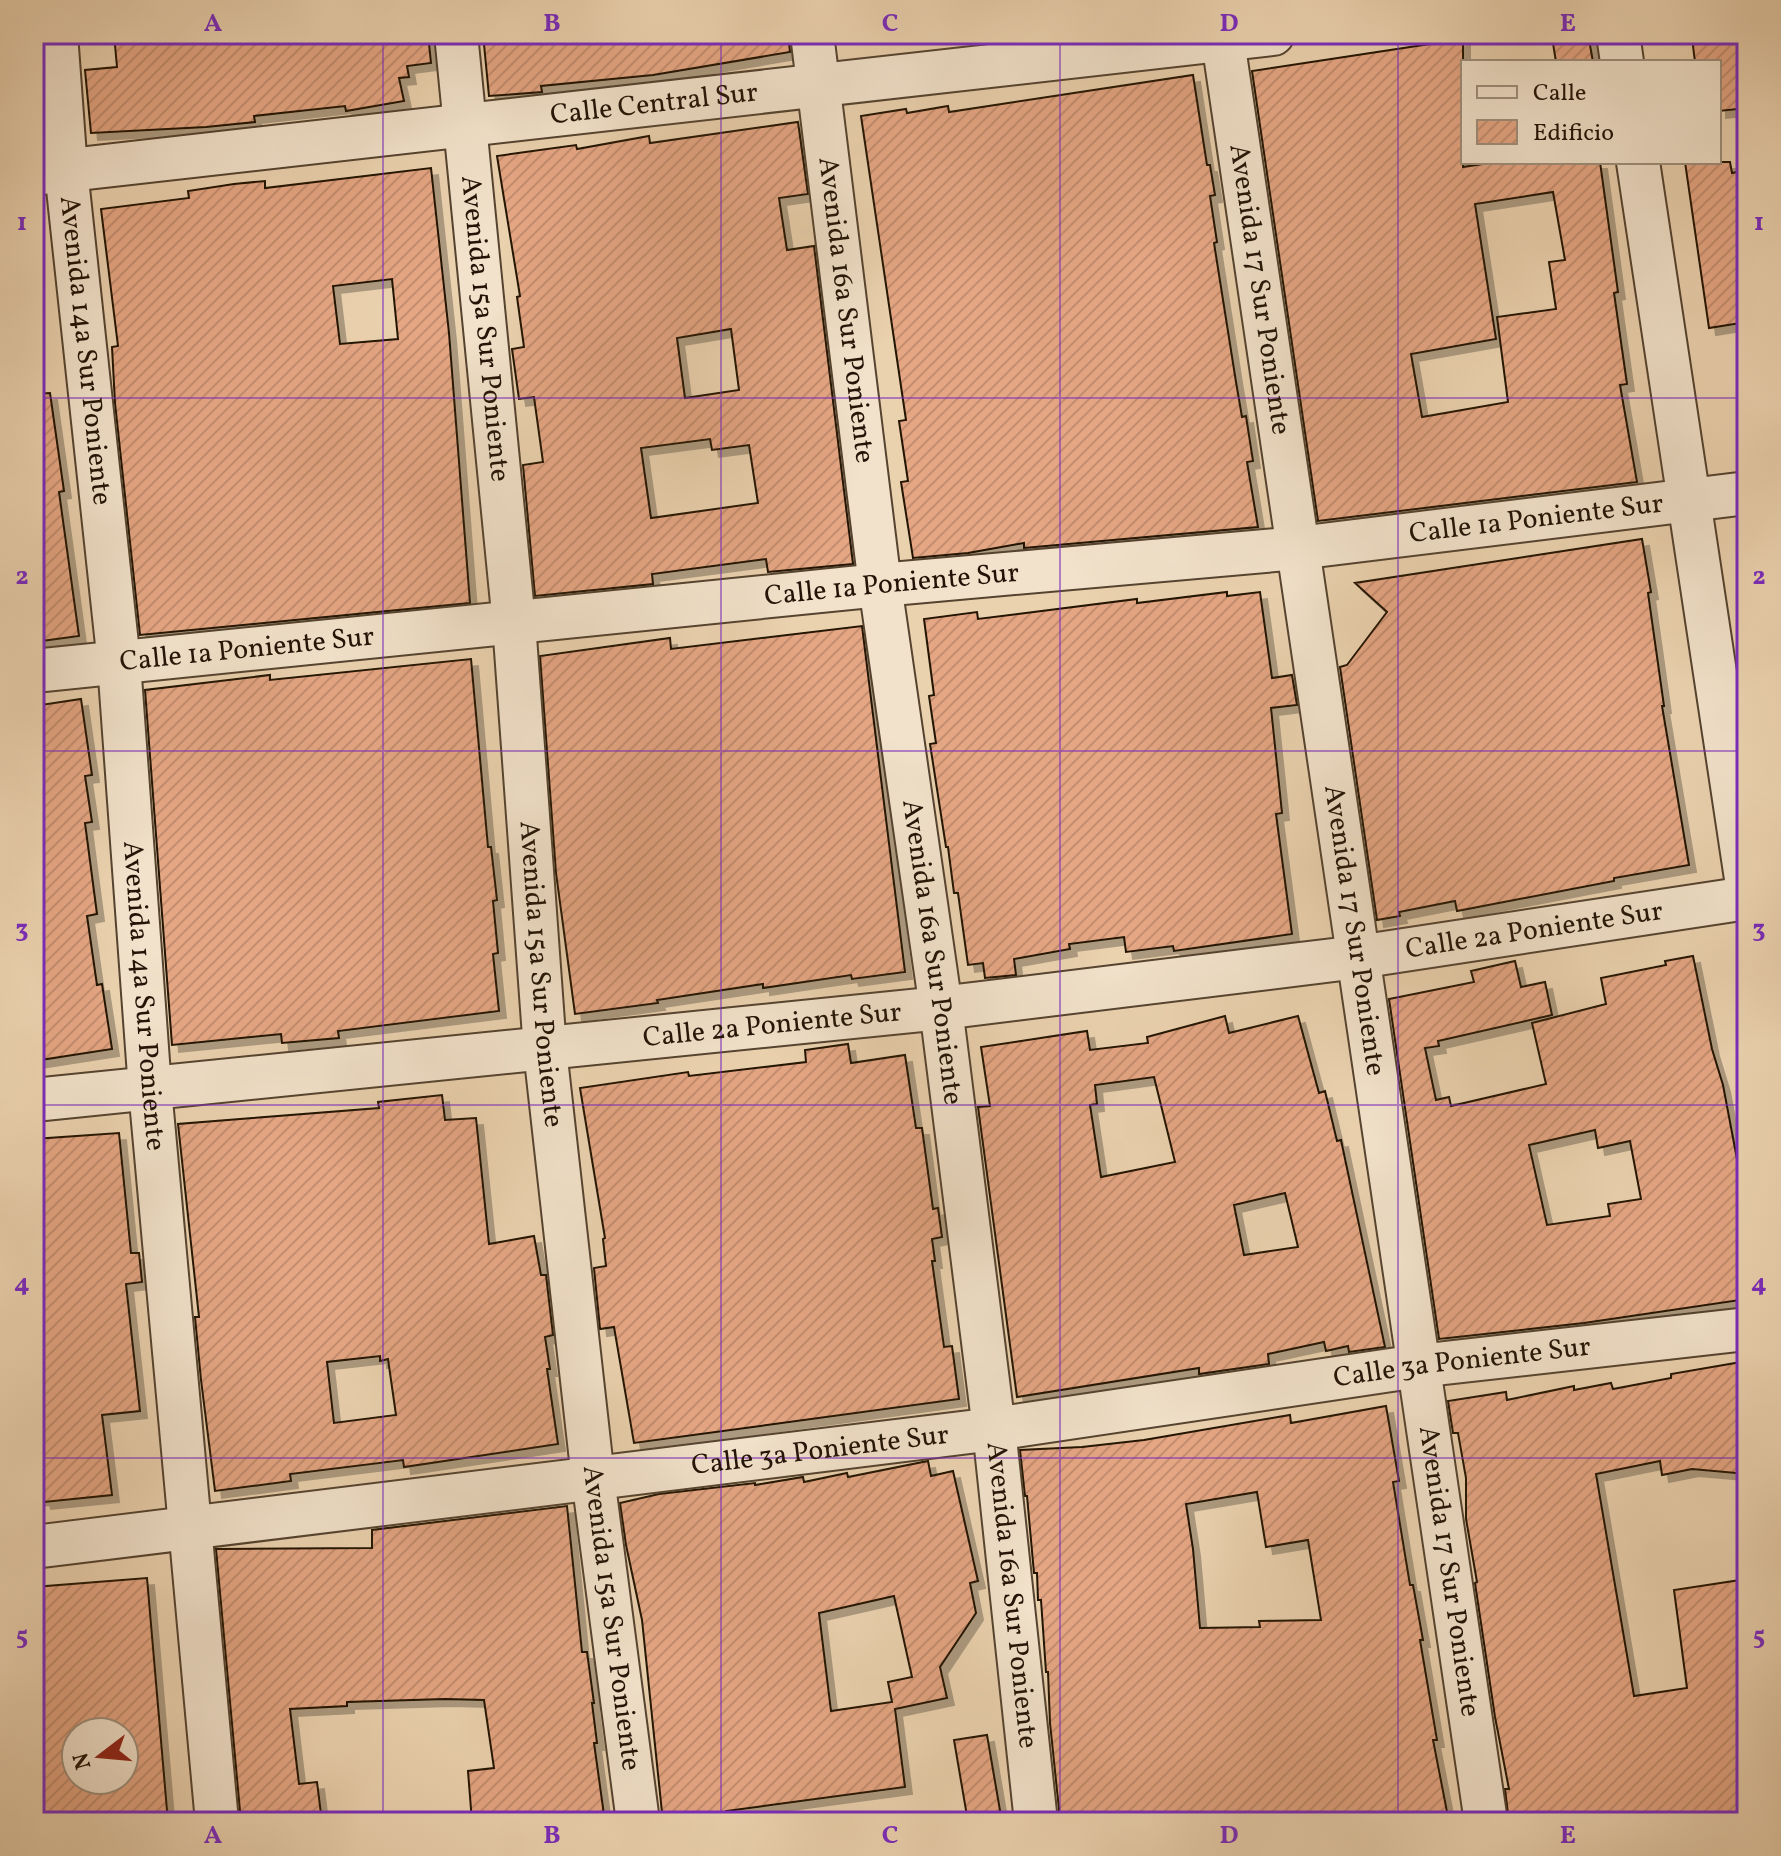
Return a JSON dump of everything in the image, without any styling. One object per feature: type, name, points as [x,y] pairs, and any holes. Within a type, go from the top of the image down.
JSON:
[{"type":"street","name":"Avenida 14a Sur Poniente","points":[[56,34],[50,172],[119,663],[150,1089],[217,1822]]},
{"type":"street","name":"Avenida 15a Sur Poniente","points":[[456,34],[514,623],[545,1050],[593,1478],[638,1822]]},
{"type":"street","name":"Avenida 16a Sur Poniente","points":[[812,34],[880,585],[941,1008],[994,1429],[1036,1822]]},
{"type":"street","name":"Calle Central Sur","points":[[50,172],[1222,37],[1273,34]]},
{"type":"street","points":[[1618,34],[1622,60]]},
{"type":"street","name":"Avenida 17 Sur Poniente","points":[[1222,37],[1486,1822]]},
{"type":"street","points":[[1638,164],[1747,885]]},
{"type":"street","name":"Calle 1a Poniente Sur","points":[[34,671],[880,585],[1298,548],[1747,493]]},
{"type":"street","name":"Calle 2a Poniente Sur","points":[[34,1100],[941,1008],[1358,957],[1747,898]]},
{"type":"street","name":"Calle 3a Poniente Sur","points":[[34,1547],[994,1429],[1418,1366],[1747,1329]]},
{"type":"building","points":[[114,34],[428,34],[431,63],[407,66],[409,77],[399,78],[404,101],[346,111],[345,106],[254,116],[255,122],[91,133],[85,70],[117,67]]},
{"type":"building","points":[[483,34],[641,34],[642,39],[674,34],[788,34],[790,52],[653,75],[541,86],[542,92],[489,96]]},
{"type":"building","points":[[1588,34],[1593,60],[1556,60],[1552,37]]},
{"type":"building","points":[[1747,34],[1747,108],[1721,111],[1721,60],[1695,60],[1692,38]]},
{"type":"building","points":[[1463,39],[1463,167],[1483,164],[1600,164],[1627,384],[1620,385],[1637,482],[1318,521],[1252,71]],"holes":[[[1553,192],[1565,260],[1549,262],[1556,309],[1497,317],[1508,402],[1422,417],[1411,354],[1496,339],[1475,204]]]},
{"type":"building","points":[[1193,75],[1207,165],[1210,165],[1215,195],[1210,196],[1217,242],[1214,243],[1242,417],[1246,416],[1253,461],[1247,462],[1258,527],[1024,548],[1024,543],[968,553],[913,558],[901,482],[908,481],[899,421],[906,420],[861,116],[948,106],[949,112]]},
{"type":"building","points":[[798,122],[808,194],[779,198],[787,250],[814,246],[853,564],[768,572],[766,559],[652,574],[653,584],[535,596],[523,465],[543,462],[534,397],[519,399],[512,349],[524,347],[517,297],[520,296],[497,156],[576,145],[577,149],[649,136],[650,143]],"holes":[[[731,329],[739,390],[685,398],[677,338]],[[710,439],[712,450],[749,445],[758,503],[651,518],[641,448]]]},
{"type":"building","points":[[1730,162],[1732,173],[1747,170],[1747,322],[1709,328],[1685,164]]},
{"type":"building","points":[[431,168],[449,333],[470,603],[140,635],[115,403],[112,347],[118,346],[101,209],[189,198],[188,191],[234,184],[265,181],[265,188]],"holes":[[[392,279],[398,339],[340,344],[333,286]]]},
{"type":"building","points":[[50,393],[64,491],[59,492],[79,636],[34,642],[34,394]]},
{"type":"building","points":[[1642,539],[1651,592],[1648,593],[1662,706],[1689,865],[1457,911],[1455,901],[1399,912],[1400,916],[1377,920],[1340,667],[1347,665],[1387,612],[1355,583]]},
{"type":"building","points":[[1227,592],[1227,596],[1260,592],[1272,678],[1292,675],[1297,705],[1271,708],[1282,813],[1276,814],[1292,934],[1174,951],[1173,946],[1126,952],[1124,937],[1069,944],[1070,949],[1014,959],[1016,975],[985,978],[983,963],[968,965],[958,893],[954,893],[946,847],[930,744],[936,743],[929,696],[934,695],[924,619],[977,612],[978,619],[1137,599],[1137,603]]},
{"type":"building","points":[[862,626],[905,972],[852,979],[851,975],[763,988],[763,984],[575,1014],[556,873],[540,656],[670,638],[671,649]]},
{"type":"building","points":[[471,659],[488,847],[491,847],[497,900],[493,901],[498,953],[493,954],[499,1011],[338,1031],[339,1038],[282,1043],[281,1034],[172,1045],[145,690],[270,675],[270,680]]},
{"type":"building","points":[[81,699],[92,775],[85,776],[92,822],[85,823],[97,914],[87,916],[97,985],[102,984],[112,1049],[34,1061],[34,706]]},
{"type":"building","points":[[1693,956],[1712,1049],[1723,1085],[1747,1212],[1747,1299],[1584,1323],[1439,1339],[1389,999],[1474,982],[1471,971],[1515,961],[1521,987],[1545,982],[1552,1015],[1438,1041],[1439,1046],[1425,1048],[1436,1100],[1449,1097],[1451,1106],[1546,1084],[1532,1023],[1606,1004],[1601,978],[1666,965],[1665,961]],"holes":[[[1595,1130],[1598,1148],[1630,1141],[1641,1199],[1608,1204],[1610,1216],[1547,1225],[1529,1145]]]},
{"type":"building","points":[[1225,1016],[1229,1033],[1298,1016],[1319,1093],[1325,1091],[1337,1141],[1341,1140],[1385,1347],[1349,1352],[1348,1346],[1326,1351],[1324,1342],[1268,1354],[1269,1364],[1199,1374],[1199,1368],[1017,1397],[978,1107],[990,1106],[981,1047],[1087,1031],[1090,1050],[1148,1043],[1147,1037]],"holes":[[[1154,1077],[1175,1162],[1101,1177],[1090,1105],[1097,1104],[1095,1085]],[[1285,1193],[1298,1247],[1244,1255],[1234,1205]]]},
{"type":"building","points":[[848,1044],[851,1063],[905,1055],[916,1128],[922,1128],[933,1209],[938,1208],[942,1237],[932,1239],[935,1261],[932,1261],[944,1347],[952,1346],[959,1399],[634,1443],[614,1327],[600,1329],[594,1268],[606,1266],[605,1238],[580,1088],[688,1072],[689,1076],[806,1062],[805,1050]]},
{"type":"building","points":[[442,1095],[445,1120],[476,1118],[489,1244],[534,1236],[541,1275],[546,1275],[553,1335],[545,1337],[550,1369],[547,1369],[558,1444],[404,1467],[403,1460],[290,1474],[291,1481],[215,1491],[201,1380],[195,1317],[199,1317],[178,1124],[379,1108],[378,1102]],"holes":[[[380,1356],[380,1361],[388,1359],[396,1415],[334,1423],[327,1362]]]},
{"type":"building","points":[[119,1133],[131,1253],[139,1253],[142,1282],[126,1284],[140,1411],[102,1415],[112,1495],[44,1502],[43,1498],[34,1499],[34,1139]]},
{"type":"building","points":[[1747,1361],[1747,1474],[1692,1469],[1662,1475],[1660,1461],[1596,1474],[1634,1696],[1687,1688],[1674,1590],[1747,1579],[1747,1822],[1509,1822],[1505,1789],[1509,1789],[1495,1717],[1466,1519],[1466,1478],[1458,1433],[1453,1433],[1448,1401],[1506,1392],[1507,1400],[1574,1386],[1574,1390],[1611,1383],[1613,1389],[1671,1378],[1671,1374]]},
{"type":"building","points":[[1386,1406],[1399,1481],[1393,1482],[1410,1585],[1413,1585],[1423,1640],[1420,1640],[1437,1740],[1433,1740],[1449,1822],[1066,1822],[1066,1819],[1060,1819],[1041,1600],[1038,1600],[1037,1573],[1034,1573],[1020,1450],[1144,1440],[1290,1415],[1291,1423]],"holes":[[[1257,1492],[1266,1547],[1308,1540],[1321,1620],[1259,1621],[1260,1627],[1200,1628],[1186,1504]]]},
{"type":"building","points":[[928,1461],[931,1476],[953,1471],[978,1581],[970,1583],[976,1613],[940,1667],[947,1698],[895,1709],[905,1787],[726,1811],[728,1822],[663,1822],[642,1620],[620,1503],[659,1494],[803,1477],[804,1482],[847,1473],[848,1477]],"holes":[[[894,1596],[912,1677],[888,1682],[892,1702],[831,1711],[819,1613]]]},
{"type":"building","points":[[567,1506],[582,1652],[587,1652],[594,1703],[597,1743],[594,1743],[605,1822],[472,1822],[468,1771],[494,1768],[484,1700],[445,1699],[347,1702],[347,1706],[290,1709],[299,1784],[317,1782],[322,1822],[241,1822],[216,1549],[372,1548],[372,1530]]},
{"type":"building","points":[[147,1578],[168,1822],[34,1822],[34,1587]]},
{"type":"building","points":[[987,1735],[1002,1822],[968,1822],[954,1740]]}]
